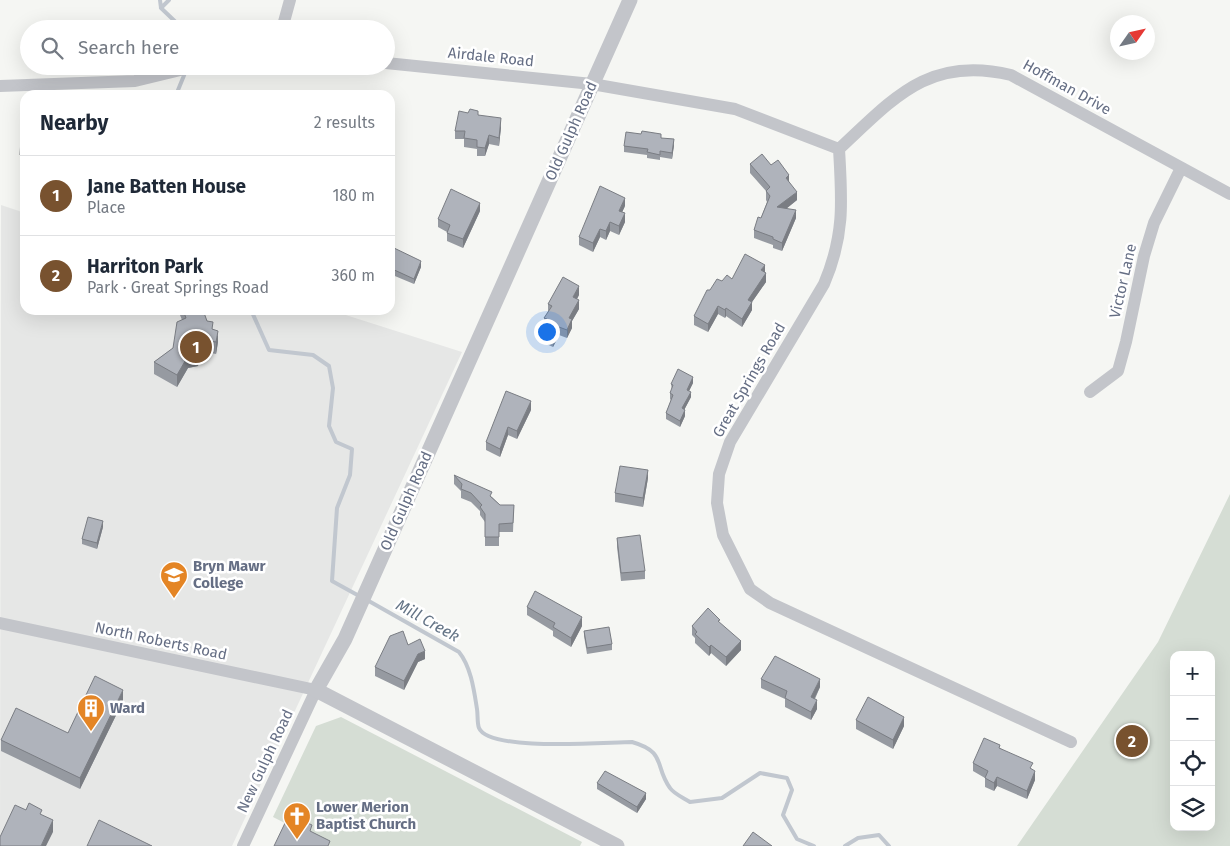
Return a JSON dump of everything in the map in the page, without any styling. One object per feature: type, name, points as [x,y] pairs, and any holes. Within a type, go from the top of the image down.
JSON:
[{"type":"street","points":[[284,20],[290,0]]},
{"type":"street","name":"Old Gulph Road","points":[[316,690],[345,639],[630,0]]},
{"type":"street","name":"Airdale Road","points":[[395,64],[592,84]]},
{"type":"street","name":"Hoffman Drive","points":[[839,148],[891,100],[928,77],[963,68],[990,69],[1011,74],[1230,194]]},
{"type":"street","points":[[0,86],[135,81],[160,75]]},
{"type":"street","points":[[592,84],[735,109],[839,148]]},
{"type":"street","name":"Great Springs Road","points":[[839,148],[842,213],[835,259],[824,284],[730,442],[719,474],[717,503],[723,535],[750,589],[770,603],[1071,742]]},
{"type":"street","name":"Victor Lane","points":[[1090,392],[1118,371],[1144,256],[1154,222],[1181,168]]},
{"type":"street","name":"North Roberts Road","points":[[0,623],[316,690]]},
{"type":"street","points":[[316,690],[617,846]]},
{"type":"street","name":"New Gulph Road","points":[[243,846],[316,690]]},
{"type":"shaded area","name":"Bryn Mawr College","points":[[1,205],[20,211],[20,315],[346,315],[462,352],[232,846],[0,846]]},
{"type":"shaded area","points":[[1230,494],[1230,846],[1017,846],[1158,642]]},
{"type":"shaded area","points":[[341,717],[582,842],[580,846],[330,846],[273,817],[316,726]]},
{"type":"building","points":[[470,109],[478,111],[478,115],[501,118],[499,138],[489,135],[485,148],[477,147],[477,140],[464,138],[465,131],[455,131],[459,111],[468,113]]},
{"type":"building","points":[[642,131],[661,134],[661,138],[674,139],[672,153],[660,151],[660,155],[647,152],[648,149],[624,146],[626,132],[641,134]]},
{"type":"building","points":[[762,154],[771,165],[778,160],[789,175],[786,178],[797,192],[777,207],[796,210],[782,243],[773,239],[773,237],[754,230],[758,217],[761,218],[770,196],[766,191],[770,187],[750,164]]},
{"type":"building","points":[[600,186],[625,198],[619,211],[625,213],[619,226],[610,222],[606,231],[600,229],[593,243],[579,237]]},
{"type":"building","points":[[451,189],[480,203],[463,239],[447,233],[450,225],[438,219]]},
{"type":"building","points":[[395,248],[421,261],[414,279],[395,270]]},
{"type":"building","points":[[745,254],[765,265],[761,270],[766,273],[748,300],[752,302],[742,319],[726,308],[725,310],[718,306],[708,324],[694,316],[707,290],[710,290],[717,279],[722,281],[727,275],[732,279]]},
{"type":"building","points":[[563,277],[579,286],[573,297],[579,300],[569,318],[572,319],[567,330],[559,327],[553,339],[542,333],[547,319],[544,318],[552,306],[548,304]]},
{"type":"building","points":[[185,315],[205,315],[207,321],[213,322],[212,329],[218,331],[216,342],[201,340],[198,354],[188,356],[177,375],[154,362],[173,348],[177,322],[186,318]]},
{"type":"building","points":[[678,369],[693,377],[687,390],[691,392],[682,408],[685,410],[680,421],[666,413],[673,395],[670,393],[673,385],[671,384]]},
{"type":"building","points":[[506,391],[531,401],[517,431],[508,427],[500,449],[486,442]]},
{"type":"building","points":[[620,466],[648,470],[643,498],[615,493]]},
{"type":"building","points":[[454,475],[492,492],[490,496],[500,505],[514,505],[513,523],[499,524],[499,537],[485,537],[485,514],[480,507],[482,505],[471,493],[461,489],[462,484]]},
{"type":"building","points":[[88,517],[103,521],[97,543],[82,539]]},
{"type":"building","points":[[640,535],[645,571],[621,573],[617,538]]},
{"type":"building","points":[[535,591],[582,617],[571,638],[553,627],[555,623],[527,607]]},
{"type":"building","points":[[708,608],[720,620],[718,621],[741,641],[726,657],[711,645],[709,647],[695,634],[697,632],[692,626]]},
{"type":"building","points":[[609,627],[612,644],[587,648],[584,631]]},
{"type":"building","points":[[403,631],[408,645],[420,639],[425,651],[418,654],[404,681],[375,667],[390,636]]},
{"type":"building","points":[[775,656],[820,679],[811,697],[817,700],[811,712],[785,698],[787,691],[761,679]]},
{"type":"building","name":"Ward","points":[[95,676],[123,690],[80,778],[1,740],[16,708],[68,733]]},
{"type":"building","points":[[868,697],[904,717],[893,740],[856,720]]},
{"type":"building","points":[[984,738],[1000,745],[999,748],[1033,763],[1030,768],[1035,771],[1027,791],[997,777],[994,783],[985,778],[988,771],[973,763]]},
{"type":"building","points":[[605,771],[646,793],[637,807],[597,783]]},
{"type":"building","points":[[29,803],[42,810],[40,814],[53,820],[41,846],[0,846],[0,837],[15,805],[26,810]]},
{"type":"building","points":[[299,819],[312,825],[310,831],[330,841],[328,846],[274,846],[286,821],[296,826]]},
{"type":"building","points":[[99,820],[152,846],[87,846]]},
{"type":"building","points":[[753,832],[772,846],[743,846]]},
{"type":"waterway","name":"Mill Creek","points":[[160,0],[161,8],[174,20]]},
{"type":"waterway","points":[[161,8],[169,0]]},
{"type":"waterway","name":"Mill Creek","points":[[178,90],[184,75]]},
{"type":"waterway","name":"Mill Creek","points":[[253,315],[269,350],[313,355],[329,366],[333,388],[329,426],[336,442],[352,449],[350,475],[337,508],[332,581],[361,597]]},
{"type":"waterway","name":"Mill Creek","points":[[367,600],[459,652],[466,665],[475,694],[479,728],[487,735],[503,740],[525,743],[632,742],[643,746],[655,755],[670,788],[690,802],[722,798],[760,773],[787,778],[792,790],[783,815],[797,839],[814,846]]},
{"type":"waterway","name":"Mill Creek","points":[[845,846],[858,838],[879,835],[889,846]]},
{"type":"place","name":"Jane Batten House","points":[[196,347]]},
{"type":"place","name":"Bryn Mawr College","points":[[174,599]]},
{"type":"place","name":"Ward","points":[[91,732]]},
{"type":"place","name":"Harriton Park","points":[[1132,741]]},
{"type":"place","name":"Lower Merion Baptist Church","points":[[297,840]]}]
